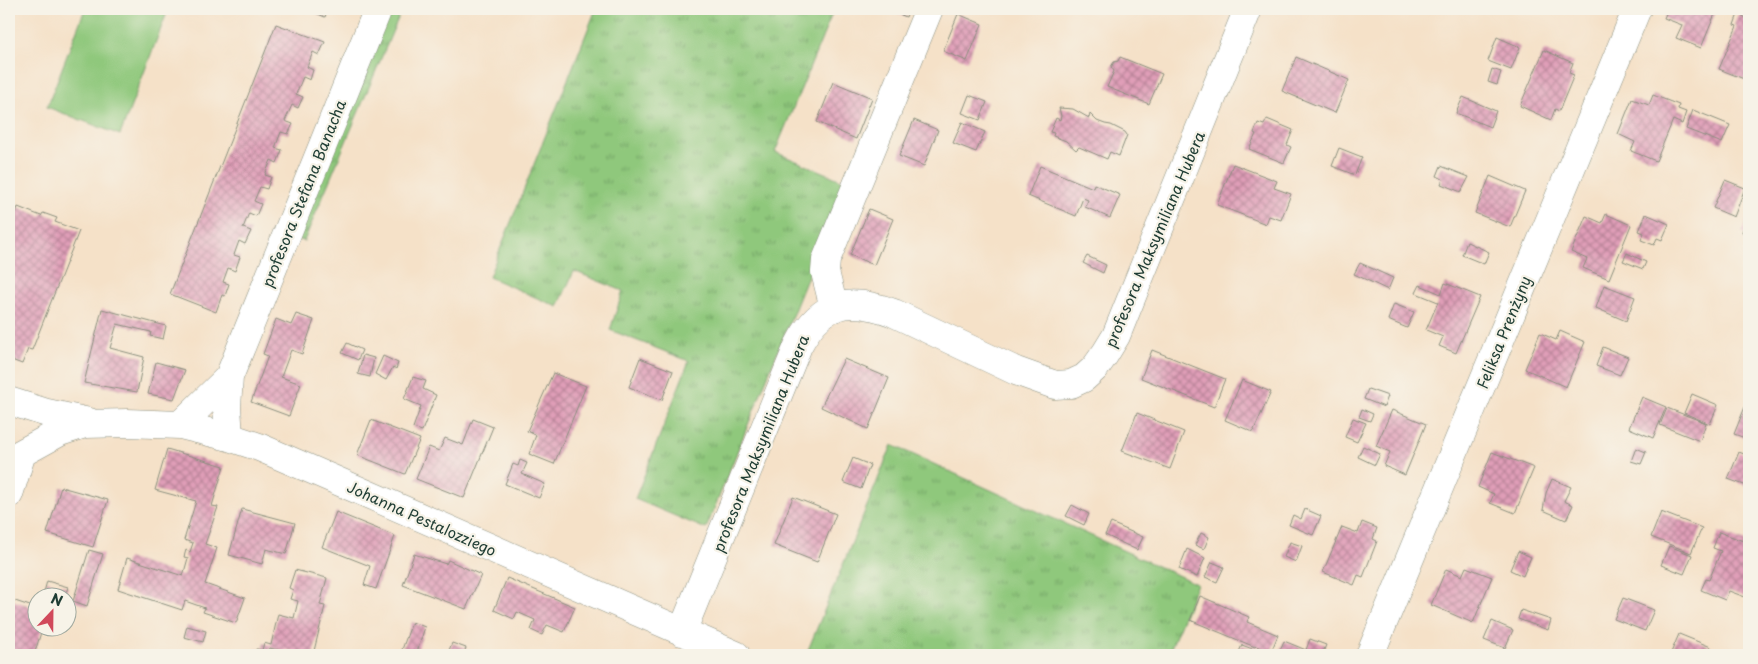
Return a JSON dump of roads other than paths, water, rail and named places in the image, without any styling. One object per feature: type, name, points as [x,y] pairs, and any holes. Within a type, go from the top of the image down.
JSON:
[{"type":"street","name":"profesora Stefana Banacha","points":[[229,437],[227,407],[229,377],[378,9]]},
{"type":"street","points":[[834,308],[825,272],[826,260],[929,9]]},
{"type":"street","name":"profesora Maksymiliana Hubera","points":[[682,632],[798,346],[817,317],[834,308],[853,303],[874,306],[894,313],[1038,380],[1055,385],[1071,384],[1084,378],[1095,368],[1106,354],[1116,336],[1248,9]]},
{"type":"street","name":"Feliksa Prenżyny","points":[[1370,655],[1637,9]]},
{"type":"street","name":"profesora Stefana Banacha","points":[[180,425],[229,377]]},
{"type":"street","name":"Johanna Pestalozziego","points":[[9,401],[47,413],[98,423]]},
{"type":"street","name":"Johanna Pestalozziego","points":[[15,456],[60,432],[98,423],[180,425],[229,437],[259,447],[736,655]]},
{"type":"street","points":[[9,494],[15,456]]}]
